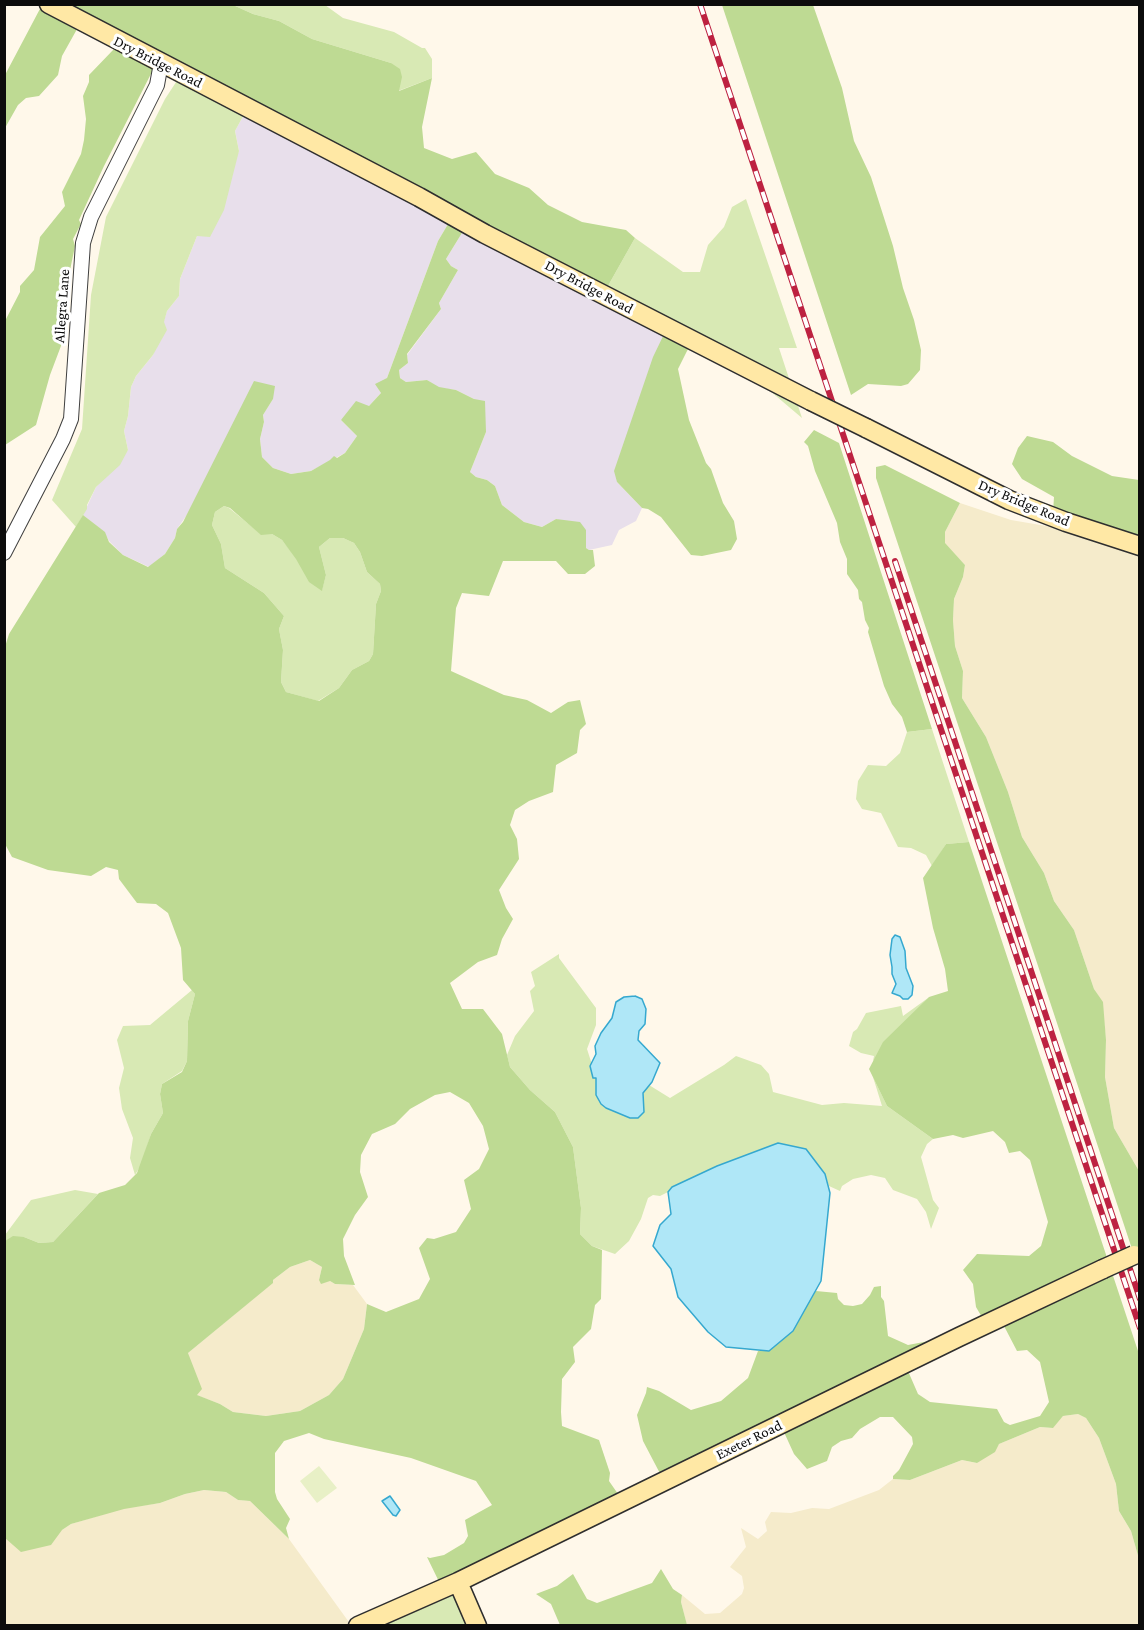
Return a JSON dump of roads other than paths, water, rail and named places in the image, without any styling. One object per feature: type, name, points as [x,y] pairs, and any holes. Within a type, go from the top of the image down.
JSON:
[{"type":"street","name":"Dry Bridge Road","points":[[49,4],[419,197],[485,234],[1009,500],[1066,522],[1140,546]]},
{"type":"street","name":"Allegra Lane","points":[[4,553],[63,440],[70,419],[84,243],[91,217],[157,85],[161,63]]},
{"type":"street","name":"Exeter Road","points":[[358,1626],[458,1582],[959,1337],[1137,1254]]},
{"type":"street","points":[[458,1582],[477,1626]]},
{"type":"water","points":[[895,935],[900,937],[905,951],[906,968],[913,986],[912,995],[908,999],[892,993],[896,984],[892,974],[890,955],[892,939]]},
{"type":"water","points":[[635,996],[642,999],[646,1009],[645,1024],[639,1031],[638,1040],[660,1063],[652,1082],[643,1093],[644,1112],[638,1118],[630,1118],[601,1104],[596,1095],[596,1078],[593,1078],[590,1066],[596,1054],[595,1046],[612,1018],[616,1002],[624,997]]},
{"type":"water","points":[[778,1143],[806,1149],[825,1174],[830,1193],[821,1281],[793,1331],[769,1351],[726,1347],[708,1332],[678,1297],[671,1269],[653,1246],[660,1225],[671,1214],[668,1192],[672,1187],[717,1166]]},
{"type":"water","points":[[390,1496],[400,1510],[396,1516],[382,1501]]},
{"type":"railway","points":[[700,4],[1140,1328]]},
{"type":"railway","points":[[895,561],[1140,1299]]}]
